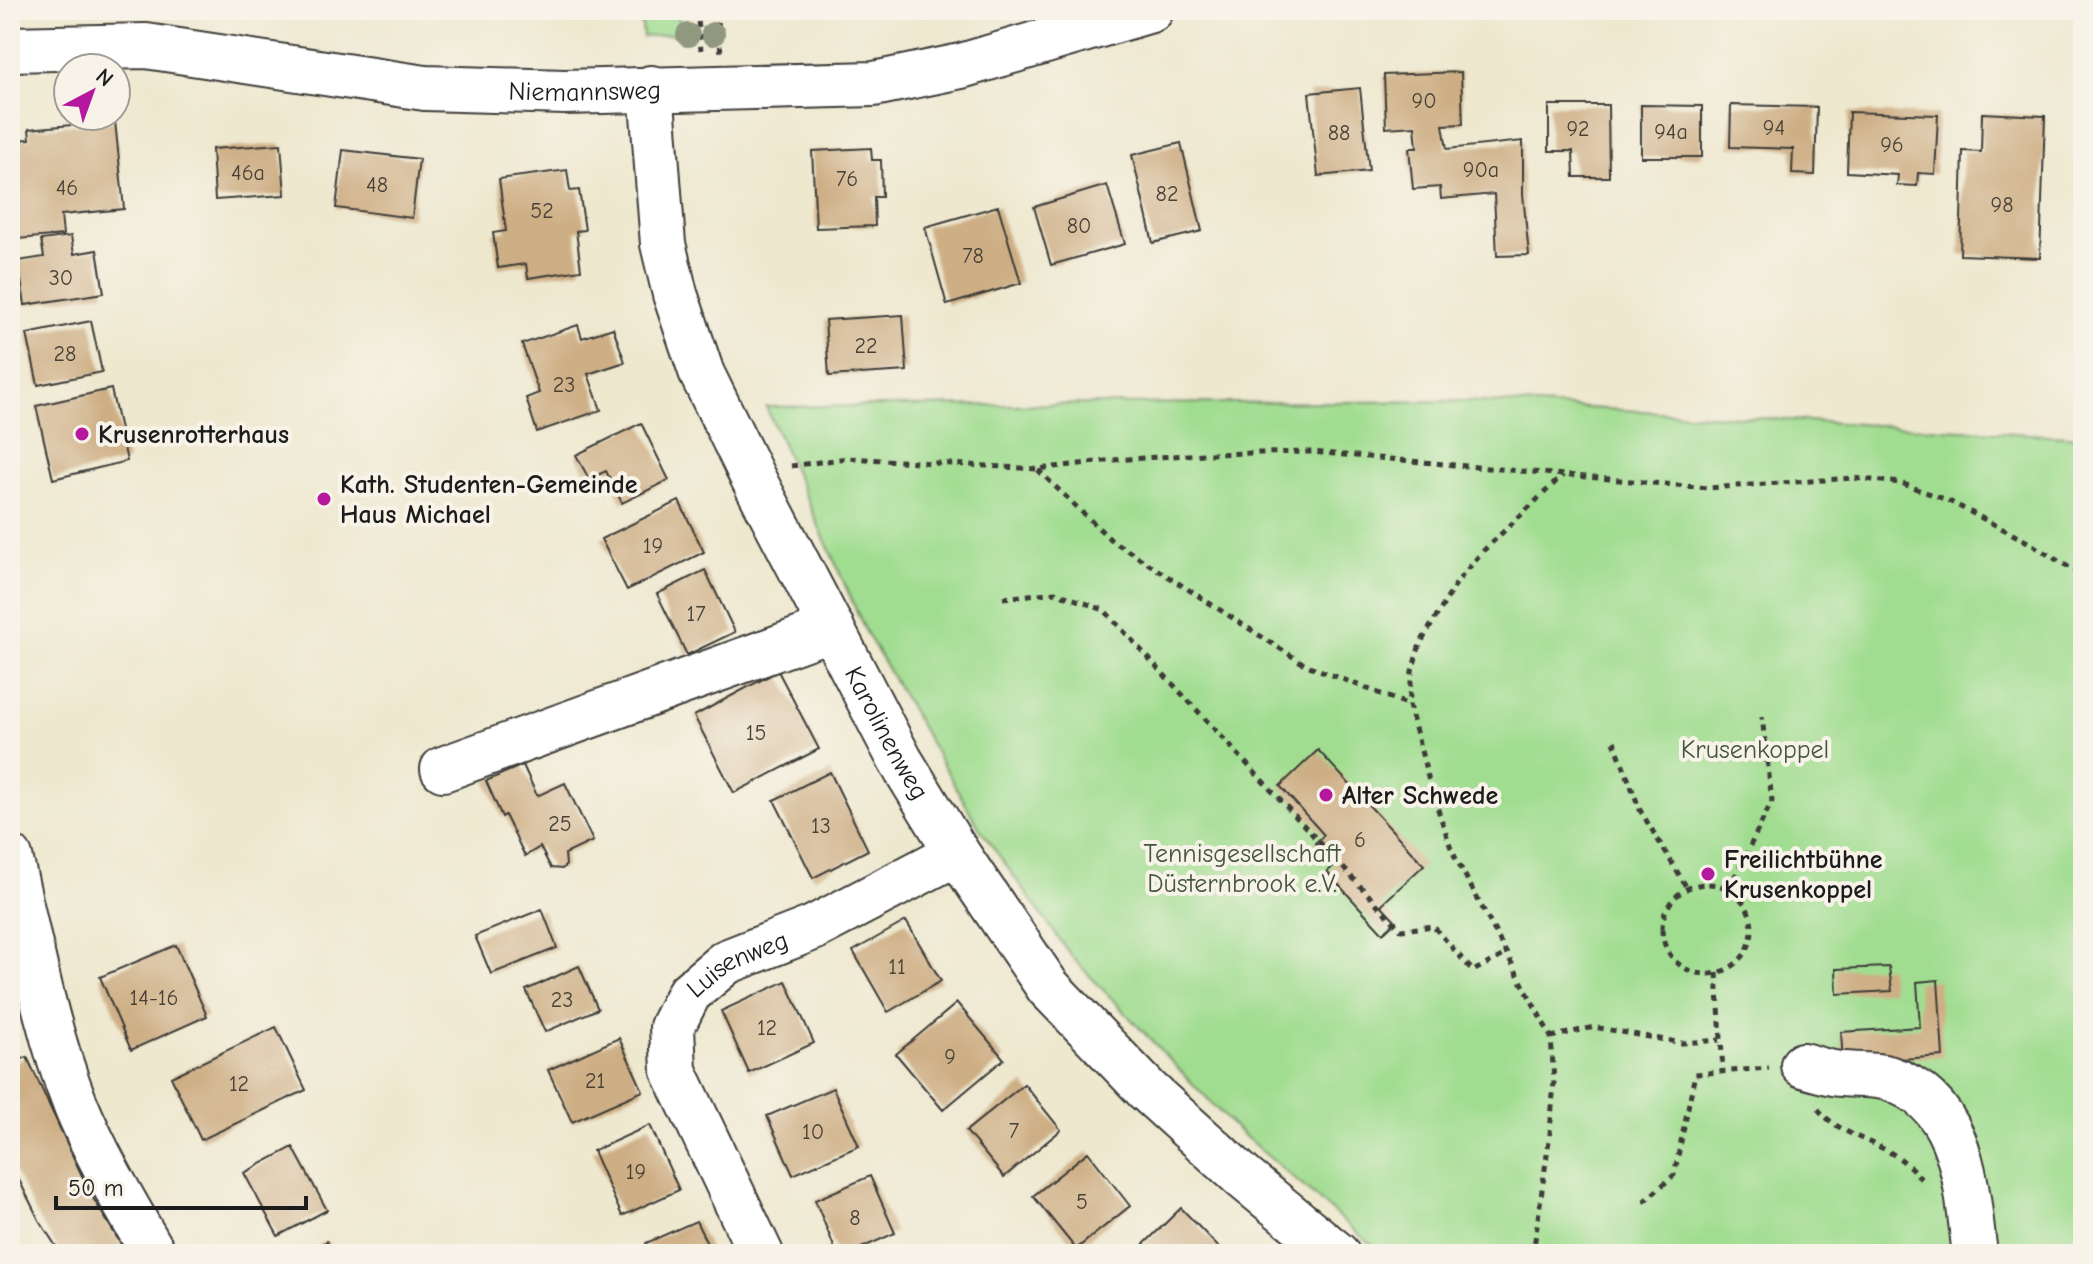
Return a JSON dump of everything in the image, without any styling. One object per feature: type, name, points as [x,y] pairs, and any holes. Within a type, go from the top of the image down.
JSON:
[{"type":"street","name":"Niemannsweg","points":[[10,49],[146,46],[425,88],[565,92],[874,84],[961,66],[1151,10]]},
{"type":"street","name":"Karolinenweg","points":[[651,88],[663,244],[675,294],[702,374],[900,760],[957,853],[1048,987],[1147,1090],[1244,1178],[1337,1254]]},
{"type":"street","points":[[443,769],[832,628]]},
{"type":"street","name":"Luisenweg","points":[[761,1254],[674,1071],[672,1027],[689,993],[726,962],[813,928],[957,853]]},
{"type":"street","points":[[10,857],[46,1008],[73,1098],[98,1157],[154,1254]]},
{"type":"street","points":[[1803,1065],[1833,1073],[1886,1077],[1917,1090],[1937,1111],[1954,1140],[1963,1171],[1975,1254]]},
{"type":"path","points":[[752,476],[805,463],[848,458],[1038,469],[1204,454],[1312,452],[1708,488],[1853,478],[1901,483],[1947,500],[2026,541],[2083,576]]},
{"type":"path","points":[[1038,469],[1110,539],[1304,664],[1409,705]]},
{"type":"path","points":[[1533,1254],[1550,1133],[1554,1081],[1551,1037],[1452,851],[1431,789],[1409,705],[1412,671],[1420,644],[1457,582],[1482,552],[1563,475]]},
{"type":"path","points":[[1003,598],[1055,592],[1104,610],[1401,930],[1433,926],[1473,971],[1506,954]]},
{"type":"path","points":[[1729,889],[1772,801],[1762,717]]},
{"type":"path","points":[[1614,741],[1640,810],[1687,888]]},
{"type":"path","points":[[1708,884],[1729,889],[1741,899],[1749,912],[1752,927],[1750,943],[1743,956],[1731,967],[1717,973],[1703,974],[1689,970],[1676,962],[1667,950],[1662,922],[1667,908],[1687,888],[1708,884]]},
{"type":"path","points":[[1717,973],[1723,1072]]},
{"type":"path","points":[[1551,1037],[1594,1027],[1682,1043],[1720,1040]]},
{"type":"path","points":[[1644,1202],[1674,1175],[1695,1074],[1803,1065],[1804,1080],[1811,1099],[1821,1113],[1835,1125],[1897,1155],[1926,1187]]},
{"type":"green space","points":[[640,10],[678,10],[680,33],[643,37]]},
{"type":"green space","name":"Krusenkoppel","points":[[1467,401],[2083,437],[2083,1254],[1385,1254],[1234,1127],[1072,957],[980,829],[865,630],[766,407]]},
{"type":"building","points":[[1461,72],[1463,124],[1443,125],[1447,149],[1523,141],[1523,194],[1529,255],[1497,256],[1494,194],[1441,199],[1440,187],[1413,189],[1409,148],[1417,148],[1415,126],[1386,128],[1384,75]]},
{"type":"building","points":[[1360,88],[1369,171],[1318,176],[1309,93]]},
{"type":"building","points":[[1549,105],[1608,105],[1609,177],[1574,177],[1573,151],[1549,151]]},
{"type":"building","points":[[1641,105],[1702,106],[1702,157],[1641,157]]},
{"type":"building","points":[[1731,105],[1817,107],[1815,175],[1792,174],[1793,149],[1730,147]]},
{"type":"building","points":[[1849,112],[1938,115],[1935,174],[1918,173],[1917,186],[1897,185],[1898,175],[1847,172]]},
{"type":"building","points":[[1982,113],[2045,116],[2040,258],[1960,255],[1963,151],[1981,152]]},
{"type":"building","points":[[52,127],[52,132],[116,132],[124,209],[61,215],[63,235],[17,239],[10,140],[30,139],[29,129]]},
{"type":"building","points":[[1181,143],[1202,231],[1153,243],[1132,155]]},
{"type":"building","points":[[281,144],[285,195],[215,200],[212,149]]},
{"type":"building","points":[[871,148],[872,160],[881,160],[882,197],[874,197],[875,226],[816,228],[812,151]]},
{"type":"building","points":[[343,150],[419,159],[412,218],[336,208]]},
{"type":"building","points":[[567,170],[570,191],[579,190],[585,230],[576,231],[581,270],[528,278],[526,264],[498,268],[493,233],[506,231],[499,179]]},
{"type":"building","points":[[1107,185],[1125,244],[1051,265],[1034,207]]},
{"type":"building","points":[[998,206],[1021,283],[947,305],[925,227]]},
{"type":"building","points":[[71,236],[74,254],[97,250],[104,293],[25,305],[18,261],[44,257],[41,240]]},
{"type":"building","points":[[903,315],[907,371],[829,376],[825,320]]},
{"type":"building","points":[[91,321],[102,372],[38,385],[27,334]]},
{"type":"building","points":[[578,325],[582,338],[613,328],[625,362],[588,374],[601,410],[537,432],[526,398],[539,393],[522,344]]},
{"type":"building","name":"Krusenrotterhaus","points":[[111,389],[127,461],[53,479],[36,406]]},
{"type":"building","points":[[641,423],[669,480],[622,503],[606,471],[589,479],[576,455]]},
{"type":"building","points":[[679,501],[704,552],[627,590],[601,539]]},
{"type":"building","points":[[705,570],[735,632],[687,655],[657,594]]},
{"type":"building","points":[[778,671],[819,749],[734,793],[694,716]]},
{"type":"building","points":[[1318,750],[1424,865],[1381,905],[1396,921],[1383,933],[1327,872],[1335,865],[1315,843],[1324,835],[1280,786]]},
{"type":"building","points":[[523,765],[537,796],[565,783],[593,841],[565,854],[566,865],[562,869],[551,868],[540,847],[525,856],[505,815],[502,817],[486,781]]},
{"type":"building","points":[[830,772],[868,850],[813,878],[774,800]]},
{"type":"building","points":[[542,909],[557,948],[491,974],[475,936]]},
{"type":"building","points":[[906,921],[941,981],[888,1012],[853,951]]},
{"type":"building","points":[[176,945],[207,1016],[131,1050],[100,977]]},
{"type":"building","points":[[579,966],[598,1009],[545,1032],[526,990]]},
{"type":"building","points":[[1889,967],[1892,991],[1837,994],[1836,969]]},
{"type":"building","points":[[1938,980],[1943,1056],[1843,1063],[1841,1032],[1920,1027],[1917,982]]},
{"type":"building","points":[[786,981],[814,1043],[749,1073],[721,1011]]},
{"type":"building","points":[[957,1003],[1004,1059],[943,1110],[896,1054]]},
{"type":"building","points":[[276,1027],[306,1090],[201,1140],[171,1077]]},
{"type":"building","points":[[619,1038],[643,1091],[572,1122],[548,1070]]},
{"type":"building","points":[[27,1057],[90,1193],[127,1254],[61,1254],[39,1220],[10,1162],[10,1064]]},
{"type":"building","points":[[1024,1084],[1061,1130],[1004,1177],[966,1131]]},
{"type":"building","points":[[833,1088],[859,1146],[793,1175],[767,1116]]},
{"type":"building","points":[[650,1125],[679,1190],[622,1216],[593,1151]]},
{"type":"building","points":[[293,1147],[327,1210],[278,1236],[244,1173]]},
{"type":"building","points":[[1088,1152],[1130,1206],[1076,1249],[1033,1196]]},
{"type":"building","points":[[870,1176],[895,1233],[848,1254],[837,1254],[815,1200]]},
{"type":"building","points":[[1181,1208],[1225,1254],[1141,1254],[1137,1251]]},
{"type":"building","points":[[696,1221],[712,1254],[650,1254],[646,1243]]},
{"type":"building","points":[[327,1241],[333,1254],[302,1254]]},
{"type":"place","name":"Krusenrotterhaus","points":[[82,434]]},
{"type":"place","name":"Kath. Studenten-Gemeinde Haus Michael","points":[[324,499]]},
{"type":"place","name":"Alter Schwede","points":[[1326,795]]},
{"type":"place","name":"Freilichtbühne Krusenkoppel","points":[[1708,874]]},
{"type":"park label","name":"Tennisgesellschaft Düsternbrook e.V.","points":[[1242,868]]}]
